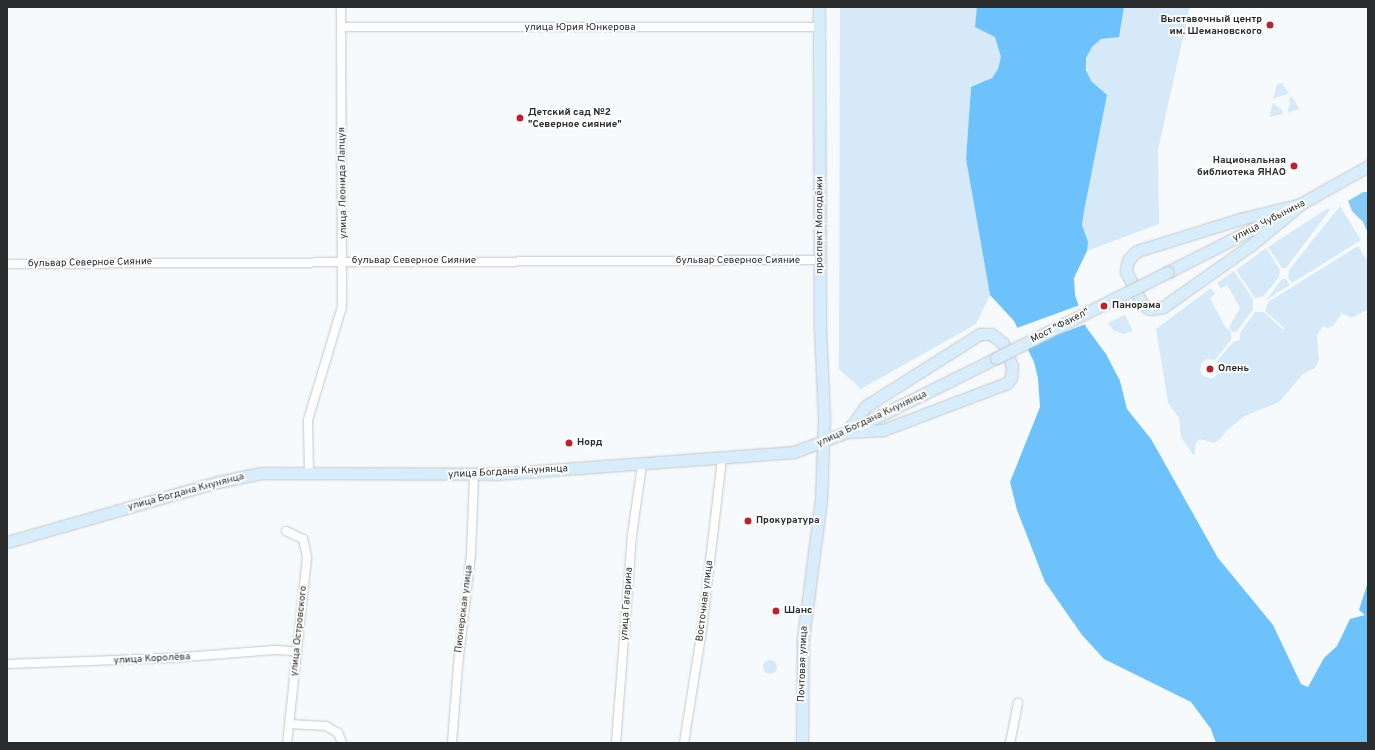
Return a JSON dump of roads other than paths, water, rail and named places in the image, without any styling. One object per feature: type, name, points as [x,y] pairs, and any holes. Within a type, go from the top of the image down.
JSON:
[{"type":"street","name":"улица Леонида Лапцуя","points":[[309,473],[308,420],[338,327],[342,307],[344,261],[341,7]]},
{"type":"street","name":"проспект Молодёжи","points":[[819,7],[820,260],[823,443]]},
{"type":"street","name":"улица Юрия Юнкерова","points":[[341,27],[819,27]]},
{"type":"street","name":"улица Чубынина","points":[[1168,272],[1301,204],[1368,166]]},
{"type":"street","points":[[1301,204],[1251,245],[1164,307],[1150,310],[1142,304],[1126,271],[1128,260],[1137,251],[1240,220],[1301,204]]},
{"type":"street","name":"бульвар Северное Сияние","points":[[7,264],[344,261],[820,260]]},
{"type":"street","name":"Мост \"Факел\"","points":[[996,358],[1168,272]]},
{"type":"street","points":[[980,334],[991,334],[1003,343],[1012,366],[1011,378],[1002,386],[883,430],[847,432],[866,406],[980,334]]},
{"type":"street","name":"улица Богдана Кнунянца","points":[[7,542],[234,478],[261,473],[474,475],[642,465],[794,452],[823,443],[847,432],[996,358]]},
{"type":"street","name":"Почтовая улица","points":[[802,743],[803,638],[817,535],[823,443]]},
{"type":"street","name":"Восточная улица","points":[[684,743],[696,670],[722,459]]},
{"type":"street","name":"улица Гагарина","points":[[616,743],[632,535],[642,465]]},
{"type":"street","name":"Пионерская улица","points":[[452,743],[458,665],[471,554],[474,475]]},
{"type":"street","name":"улица Островского","points":[[286,531],[302,539],[307,557],[287,743]]},
{"type":"street","name":"улица Королёва","points":[[7,664],[171,658],[274,650],[298,651]]},
{"type":"street","points":[[1010,743],[1018,703]]},
{"type":"street","points":[[289,724],[326,726],[338,733],[342,743]]},
{"type":"place","name":"Выставочный центр им. Шемановского","points":[[1270,25]]},
{"type":"place","name":"Детский сад №2 \"Северное сияние\"","points":[[520,118]]},
{"type":"place","name":"Национальная библиотека ЯНАО","points":[[1294,166]]},
{"type":"place","name":"Панорама","points":[[1104,306]]},
{"type":"place","name":"Олень","points":[[1210,369]]},
{"type":"place","name":"Норд","points":[[569,443]]},
{"type":"place","name":"Прокуратура","points":[[748,521]]},
{"type":"place","name":"Шанс","points":[[776,611]]}]
